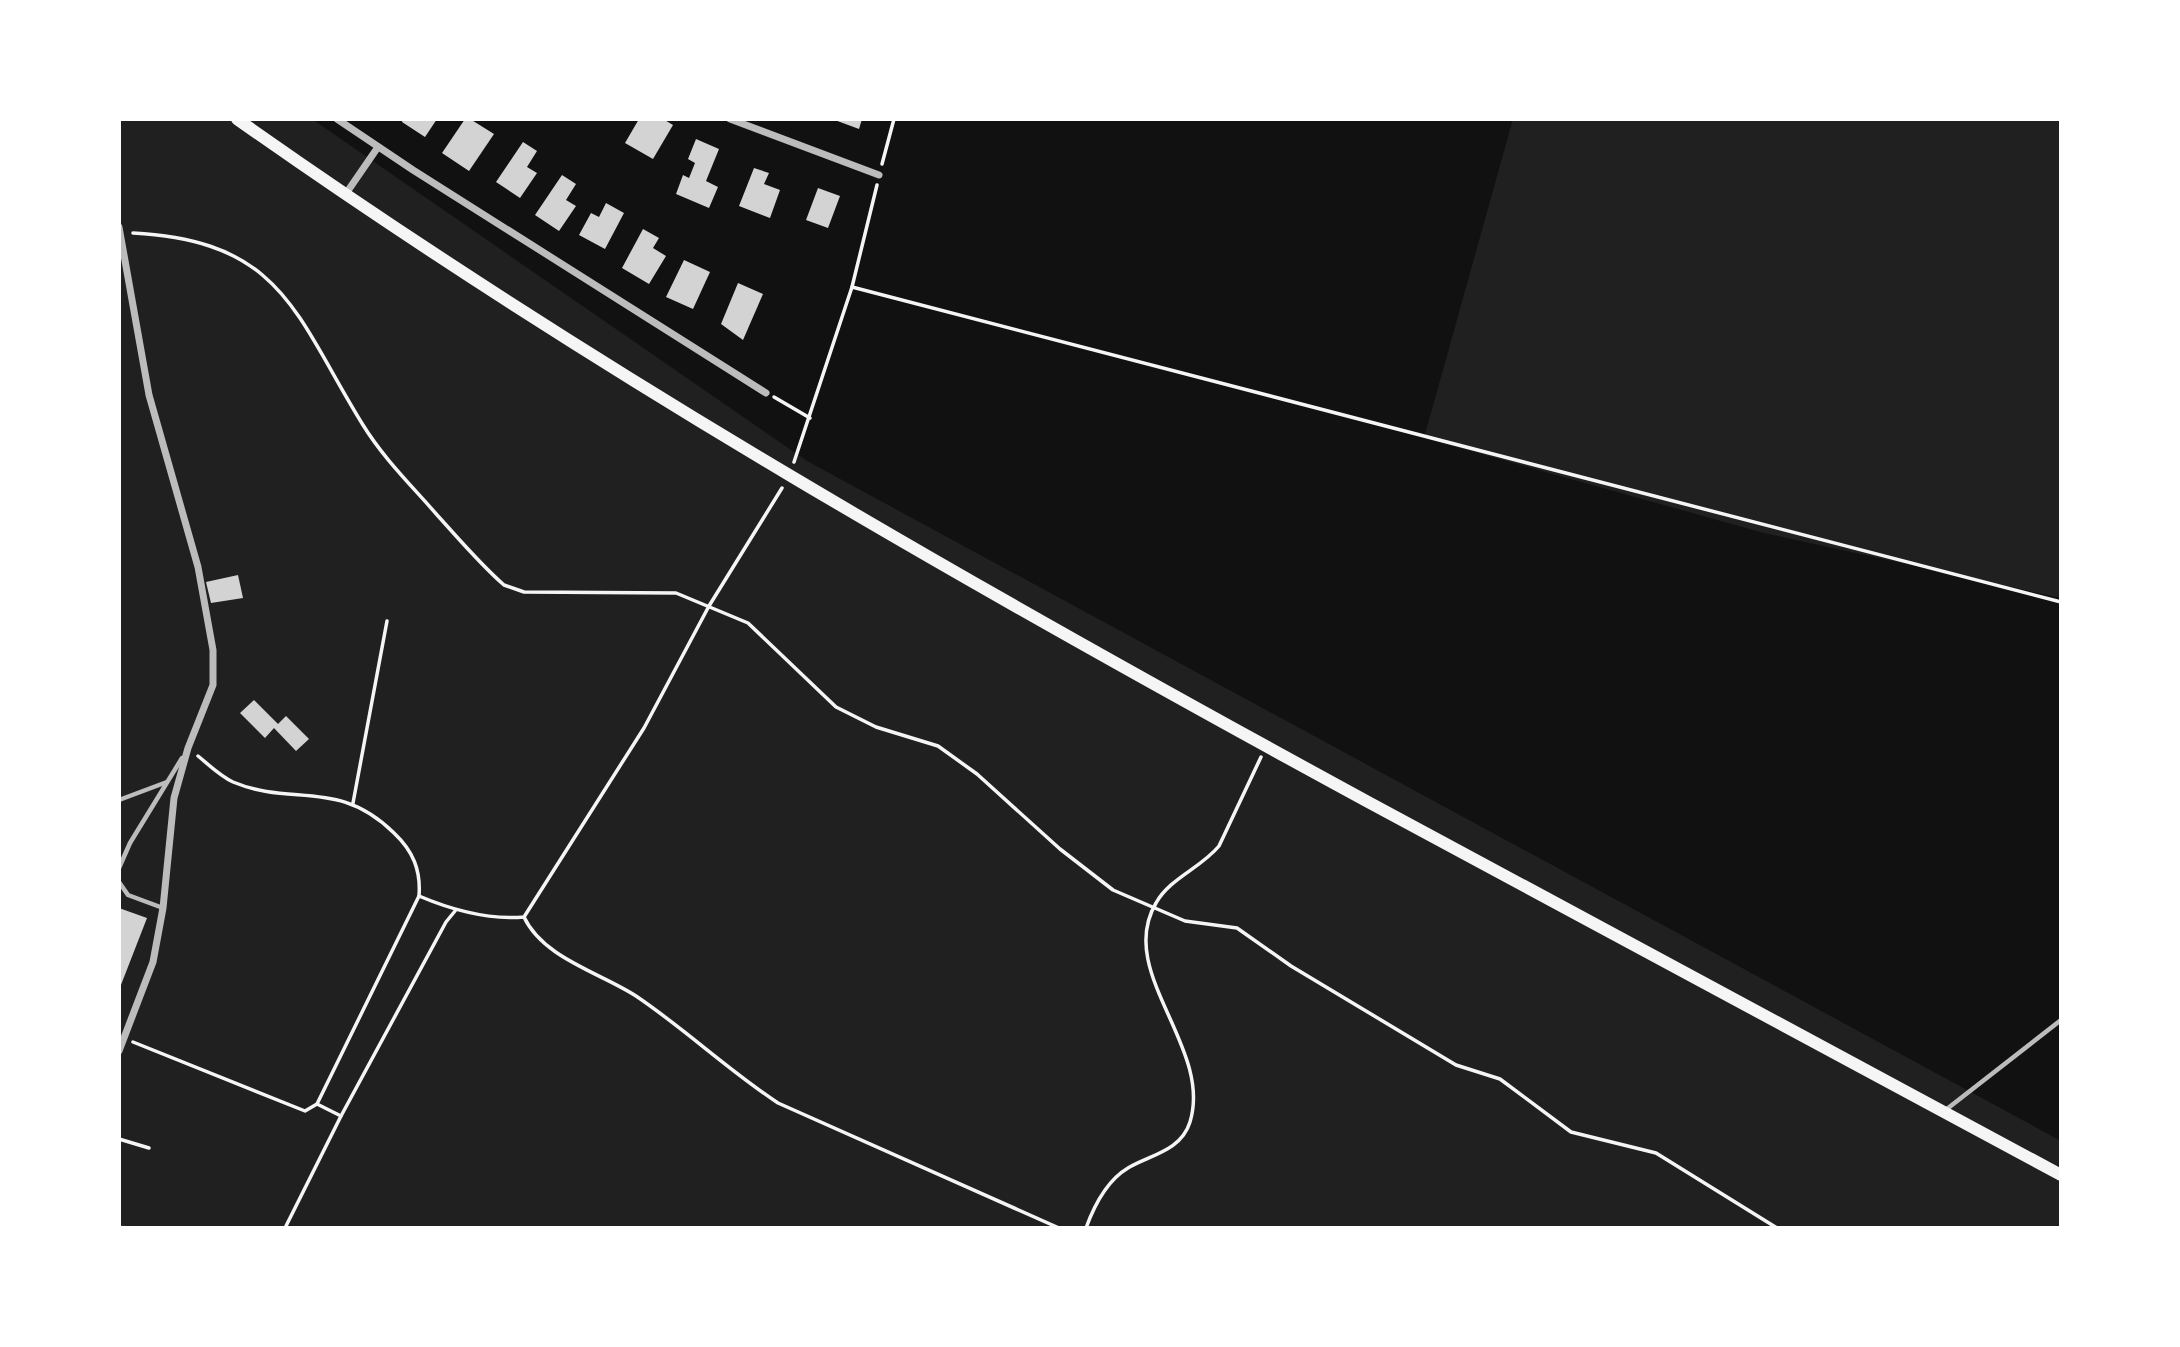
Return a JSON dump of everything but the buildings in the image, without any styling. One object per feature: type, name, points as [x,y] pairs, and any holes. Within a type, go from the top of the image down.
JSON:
[{"type":"main road","points":[[237,119],[415,241],[789,478],[1266,747],[2061,1174]]},
{"type":"street","points":[[338,119],[766,393]]},
{"type":"street","points":[[730,119],[879,175]]},
{"type":"street","points":[[345,195],[378,147]]},
{"type":"street","points":[[119,1051],[153,962],[163,908],[174,799],[188,748],[213,685],[214,650],[198,567],[149,395],[120,230]]},
{"type":"lane","points":[[119,868],[130,843],[188,748]]},
{"type":"lane","points":[[119,800],[168,782]]},
{"type":"lane","points":[[119,884],[128,895],[163,908]]},
{"type":"lane","points":[[1943,1112],[2061,1020]]},
{"type":"path","points":[[524,918],[644,728],[709,606],[789,478],[852,287],[868,221]]},
{"type":"path","points":[[120,230],[182,238],[208,245],[238,257],[262,275],[304,321],[363,425],[386,458],[504,585],[524,592],[676,593],[748,622],[836,707],[876,727],[938,746],[977,774],[1060,849],[1102,881],[1153,909],[1185,921],[1237,928],[1292,966],[1456,1065],[1500,1079],[1560,1126],[1571,1132],[1656,1153],[1777,1228]]},
{"type":"path","points":[[852,287],[2061,602]]},
{"type":"path","points":[[766,393],[810,418]]},
{"type":"path","points":[[353,803],[387,621]]},
{"type":"path","points":[[1086,1228],[1103,1191],[1128,1168],[1170,1148],[1189,1124],[1192,1086],[1187,1062],[1146,960],[1145,942],[1153,909],[1164,891],[1209,858],[1219,846],[1266,747]]},
{"type":"path","points":[[122,1038],[305,1111],[317,1104],[419,895],[421,878],[407,847],[383,822],[353,803],[304,793],[260,790],[232,781],[188,748]]},
{"type":"path","points":[[419,895],[455,911],[475,911],[505,919],[524,918]]},
{"type":"path","points":[[285,1228],[341,1116],[446,922],[455,911]]},
{"type":"path","points":[[524,918],[531,932],[556,951],[637,997],[740,1078],[778,1102],[1059,1228]]},
{"type":"path","points":[[317,1104],[341,1116]]},
{"type":"path","points":[[119,1139],[149,1148]]},
{"type":"shaded area","points":[[119,119],[312,119],[807,461],[2061,1141],[2061,1228],[119,1228]]},
{"type":"shaded area","points":[[1513,119],[2061,119],[2061,598],[1764,533],[1424,438]]},
{"type":"waterway","points":[[119,1227],[124,1228]]}]
